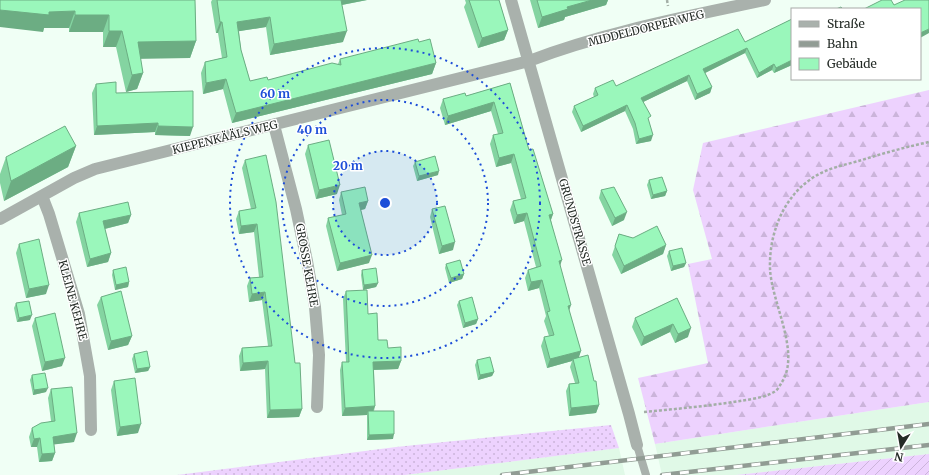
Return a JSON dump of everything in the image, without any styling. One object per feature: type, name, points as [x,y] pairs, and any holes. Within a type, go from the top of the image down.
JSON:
[{"type":"street","name":"GRUNDSTRASSE","points":[[511,0],[637,445]]},
{"type":"street","name":"MIDDELDORPER WEG","points":[[529,61],[596,40],[671,20],[765,0]]},
{"type":"street","name":"KIEPENKÄÄLS WEG","points":[[0,219],[74,178],[95,169],[529,61]]},
{"type":"street","name":"GROSSE KEHRE","points":[[274,125],[296,209],[315,307],[319,355],[316,407]]},
{"type":"street","name":"KLEINE KEHRE","points":[[42,196],[49,214],[79,314],[90,376],[91,430]]},
{"type":"lane","points":[[637,445],[646,475]]},
{"type":"path","points":[[629,414],[708,406],[763,397],[776,391],[785,377],[789,363],[789,356],[773,290],[770,269],[771,250],[774,234],[788,201],[797,190],[812,178],[828,169],[929,142]]},
{"type":"shaded area","points":[[929,402],[929,454],[736,475],[662,475],[655,444]]},
{"type":"shaded area","points":[[619,448],[625,475],[405,475]]},
{"type":"green space","points":[[929,90],[929,402],[655,444],[638,378],[708,363],[688,264],[712,259],[693,190],[703,143]]},
{"type":"green space","points":[[611,425],[619,448],[405,475],[177,475],[396,447]]},
{"type":"green space","points":[[929,454],[929,475],[736,475]]},
{"type":"building","points":[[0,0],[195,0],[196,41],[138,42],[143,73],[132,75],[122,31],[109,31],[109,15],[75,15],[75,11],[49,12],[49,15],[0,10]]},
{"type":"building","points":[[217,0],[341,0],[347,31],[274,44],[270,17],[237,22],[241,50],[250,81],[267,77],[268,80],[332,63],[341,65],[340,59],[418,39],[419,42],[430,39],[436,63],[236,113],[226,79],[206,83],[205,62],[227,57]]},
{"type":"building","points":[[469,0],[499,0],[508,30],[482,38]]},
{"type":"building","points":[[537,0],[592,0],[567,7],[568,9],[542,17]]},
{"type":"building","points":[[882,0],[891,0],[894,5],[905,0],[929,0],[929,29],[921,33],[921,8],[866,8]]},
{"type":"building","points":[[791,19],[791,60],[776,68],[774,64],[759,73],[747,48],[703,69],[712,87],[697,94],[689,75],[641,98],[651,116],[648,118],[653,135],[639,139],[635,123],[627,105],[583,126],[574,106],[598,95],[595,88],[613,80],[616,86],[738,29],[745,42]]},
{"type":"building","points":[[116,82],[116,93],[193,91],[193,127],[158,126],[158,123],[97,126],[96,84]]},
{"type":"building","points":[[510,83],[529,150],[533,149],[553,214],[549,215],[562,260],[559,261],[571,305],[568,306],[581,351],[550,359],[544,337],[554,335],[547,312],[550,311],[542,280],[531,282],[528,270],[541,266],[527,213],[517,215],[513,201],[526,198],[514,154],[499,158],[493,135],[503,133],[494,102],[448,116],[443,99],[465,93],[466,96]]},
{"type":"building","points":[[65,126],[76,146],[11,181],[6,157]]},
{"type":"building","points":[[329,140],[340,185],[319,190],[308,145]]},
{"type":"building","points":[[266,155],[276,202],[295,363],[300,363],[302,409],[270,410],[268,361],[243,363],[242,348],[272,346],[265,292],[252,294],[250,278],[263,277],[257,224],[241,226],[239,211],[256,208],[245,160]]},
{"type":"building","points":[[435,156],[439,171],[419,176],[415,162]]},
{"type":"building","points":[[662,177],[667,191],[653,195],[649,180]]},
{"type":"building","points":[[365,187],[368,201],[359,203],[372,255],[340,263],[328,218],[346,214],[341,192]]},
{"type":"building","points":[[614,187],[627,212],[615,218],[601,190]]},
{"type":"building","points":[[128,202],[131,215],[103,221],[111,253],[90,259],[79,213]]},
{"type":"building","points":[[445,206],[455,242],[442,246],[432,209]]},
{"type":"building","points":[[657,226],[666,245],[624,266],[615,246],[619,234],[633,238]]},
{"type":"building","points":[[39,239],[49,285],[29,289],[19,244]]},
{"type":"building","points":[[682,248],[686,263],[673,266],[669,251]]},
{"type":"building","points":[[460,260],[464,274],[451,278],[446,264]]},
{"type":"building","points":[[126,267],[129,282],[116,285],[113,270]]},
{"type":"building","points":[[376,268],[378,283],[364,285],[362,270]]},
{"type":"building","points":[[367,290],[368,314],[377,313],[378,340],[387,340],[388,348],[401,347],[401,361],[373,362],[375,406],[345,408],[342,362],[349,362],[346,291]]},
{"type":"building","points":[[121,291],[132,336],[111,341],[101,297]]},
{"type":"building","points":[[472,297],[478,319],[465,323],[459,301]]},
{"type":"building","points":[[677,298],[691,328],[678,334],[673,324],[644,337],[635,318]]},
{"type":"building","points":[[29,301],[32,315],[19,318],[16,303]]},
{"type":"building","points":[[55,313],[65,358],[45,362],[35,318]]},
{"type":"building","points":[[147,351],[150,367],[137,369],[134,354]]},
{"type":"building","points":[[588,355],[594,381],[596,381],[599,405],[571,408],[569,384],[579,383],[573,359]]},
{"type":"building","points":[[490,357],[494,372],[480,375],[477,360]]},
{"type":"building","points":[[45,373],[48,388],[34,390],[32,375]]},
{"type":"building","points":[[135,378],[141,424],[120,427],[114,381]]},
{"type":"building","points":[[72,387],[77,433],[53,437],[55,453],[42,454],[40,438],[34,439],[32,428],[41,423],[55,421],[51,389]]},
{"type":"building","points":[[368,411],[394,411],[394,434],[369,435]]},
{"type":"railway","points":[[502,475],[929,424]]},
{"type":"railway","points":[[662,475],[929,445]]}]
